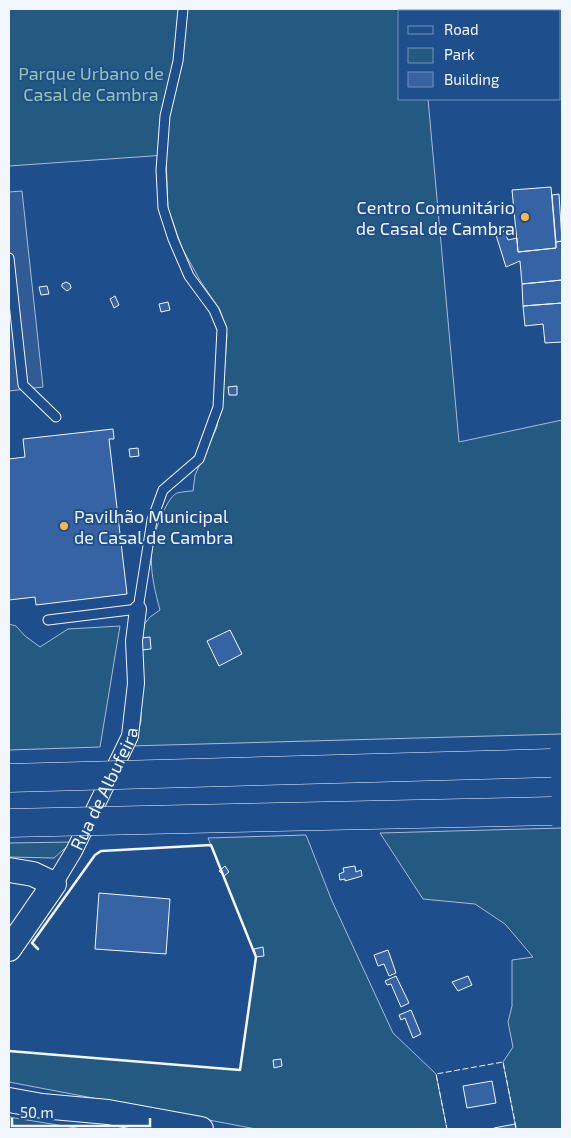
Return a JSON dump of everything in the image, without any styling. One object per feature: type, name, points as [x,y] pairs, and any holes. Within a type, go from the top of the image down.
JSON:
[{"type":"highway","points":[[9,778],[551,763]]},
{"type":"highway","points":[[9,823],[552,811]]},
{"type":"main road","points":[[9,870],[34,874],[54,884]]},
{"type":"main road","points":[[9,875],[19,879],[28,887],[40,904]]},
{"type":"main road","name":"Rua de Albufeira","points":[[9,948],[54,884]]},
{"type":"main road","points":[[9,1100],[42,1106],[108,1112],[201,1129]]},
{"type":"street","name":"Rua de Albufeira","points":[[54,884],[74,851],[130,736],[136,683],[134,641],[138,609]]},
{"type":"lane","points":[[48,620],[138,609],[152,520],[163,490],[199,459],[218,407],[222,329],[214,310],[189,276],[173,239],[163,208],[161,170],[165,116],[178,61],[183,9]]},
{"type":"lane","points":[[9,258],[23,386],[56,416]]},
{"type":"green space","name":"Parque Urbano de Casal de Cambra","points":[[9,9],[435,9],[398,10],[398,100],[428,100],[459,442],[562,420],[562,734],[130,746],[137,736],[141,721],[143,626],[150,617],[160,610],[151,561],[154,537],[163,512],[172,497],[177,493],[193,491],[195,475],[217,427],[224,378],[227,334],[220,310],[201,282],[182,248],[168,208],[166,155],[9,166]]},
{"type":"green space","points":[[9,624],[16,626],[25,636],[40,647],[68,629],[120,626],[100,747],[9,750]]},
{"type":"green space","points":[[562,828],[562,1129],[516,1129],[503,1062],[513,1047],[508,1022],[512,1006],[512,960],[533,957],[505,924],[475,904],[423,899],[380,833]]},
{"type":"green space","points":[[306,835],[332,901],[393,1033],[436,1074],[447,1129],[256,1129],[9,1082],[9,1051],[240,1070],[256,957],[208,838]]},
{"type":"green space","points":[[72,842],[54,858],[9,857],[9,843]]},
{"type":"green space","points":[[9,1117],[82,1129],[9,1129]]},
{"type":"shaded area","points":[[22,191],[43,387],[9,391],[9,192]]},
{"type":"building","points":[[551,187],[556,248],[518,252],[512,190]]},
{"type":"building","points":[[559,194],[562,241],[556,242],[552,195]]},
{"type":"building","points":[[504,231],[508,240],[517,238],[518,252],[556,248],[556,242],[562,241],[562,280],[522,284],[520,261],[506,267],[496,235]]},
{"type":"building","points":[[562,280],[562,303],[523,306],[522,284]]},
{"type":"building","points":[[66,282],[70,284],[71,288],[67,291],[62,287],[62,284]]},
{"type":"building","points":[[47,286],[49,294],[41,295],[39,287]]},
{"type":"building","points":[[115,296],[119,305],[114,308],[110,299]]},
{"type":"building","points":[[168,302],[170,310],[161,312],[159,304]]},
{"type":"building","points":[[562,303],[562,342],[545,343],[543,324],[525,326],[523,306]]},
{"type":"building","points":[[237,386],[237,395],[229,395],[228,387]]},
{"type":"building","name":"Pavilhão Municipal de Casal de Cambra","points":[[113,429],[114,439],[109,439],[127,594],[36,605],[35,597],[9,600],[9,459],[25,457],[23,439]]},
{"type":"building","points":[[138,448],[139,456],[130,457],[129,449]]},
{"type":"building","points":[[230,630],[242,654],[219,666],[207,641]]},
{"type":"building","points":[[150,637],[151,649],[142,650],[141,638]]},
{"type":"building","points":[[225,866],[229,872],[224,876],[219,871]]},
{"type":"building","points":[[355,866],[356,872],[361,870],[362,876],[345,881],[345,879],[340,880],[339,874],[344,872],[343,868]]},
{"type":"building","points":[[99,893],[170,899],[166,954],[95,949]]},
{"type":"building","points":[[263,947],[264,956],[256,957],[254,949]]},
{"type":"building","points":[[388,950],[396,973],[389,976],[384,964],[378,966],[374,955]]},
{"type":"building","points":[[396,976],[409,1003],[401,1007],[391,984],[387,985],[385,981]]},
{"type":"building","points":[[468,976],[472,985],[458,991],[452,982]]},
{"type":"building","points":[[411,1010],[421,1034],[413,1038],[405,1018],[401,1020],[399,1015]]},
{"type":"building","points":[[281,1059],[282,1066],[274,1068],[273,1060]]},
{"type":"building","points":[[492,1081],[496,1103],[467,1108],[463,1086]]},
{"type":"building","points":[[515,1124],[516,1129],[494,1129],[494,1128]]},
{"type":"fence","points":[[449,1129],[447,1129],[436,1074],[503,1062],[516,1127]]},
{"type":"wall","points":[[9,1051],[240,1070],[256,957],[211,845],[101,851],[95,855],[32,943],[38,949]]},
{"type":"place","name":"Centro Comunitário de Casal de Cambra","points":[[525,217]]},
{"type":"place","name":"Pavilhão Municipal de Casal de Cambra","points":[[64,526]]}]
